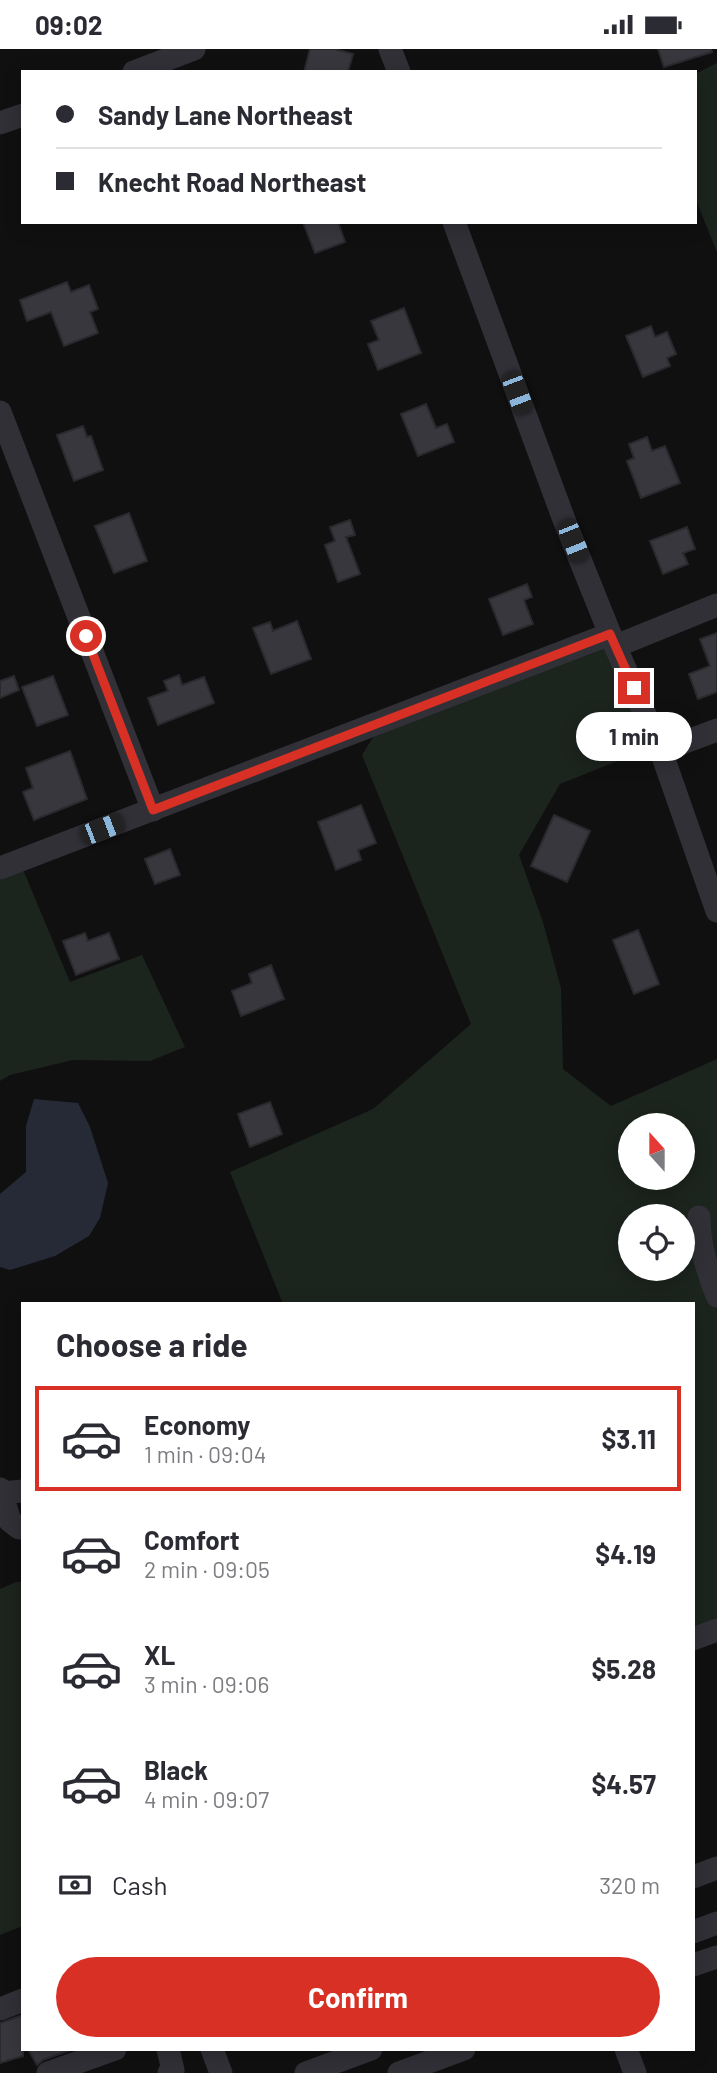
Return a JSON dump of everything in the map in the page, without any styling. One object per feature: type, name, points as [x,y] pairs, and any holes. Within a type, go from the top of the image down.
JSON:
[{"type":"street","points":[[139,70],[194,49]]},
{"type":"street","points":[[390,49],[398,70]]},
{"type":"street","points":[[0,123],[21,116]]},
{"type":"street","points":[[455,224],[563,517],[661,751],[717,911]]},
{"type":"street","points":[[0,412],[153,810]]},
{"type":"street","points":[[0,868],[613,640],[717,605]]},
{"type":"street","points":[[661,751],[717,730]]},
{"type":"street","points":[[699,1217],[702,1253],[717,1296]]},
{"type":"street","points":[[6,1491],[10,1521],[21,1528]]},
{"type":"street","points":[[695,1638],[717,1630]]},
{"type":"street","points":[[695,1876],[717,1868]]},
{"type":"street","points":[[695,1931],[717,1923]]},
{"type":"street","points":[[695,1964],[717,1957]]},
{"type":"street","points":[[0,2009],[21,2001]]},
{"type":"street","points":[[48,2073],[78,2068],[111,2051]]},
{"type":"street","points":[[168,2051],[173,2070],[169,2073]]},
{"type":"street","points":[[213,2051],[221,2073]]},
{"type":"street","points":[[306,2073],[366,2051]]},
{"type":"street","points":[[399,2073],[459,2051]]},
{"type":"street","points":[[627,2051],[635,2073]]},
{"type":"shaded area","points":[[717,63],[717,252],[697,203],[697,73]]},
{"type":"shaded area","points":[[604,648],[636,705],[635,754],[560,784],[519,855],[543,922],[561,988],[563,1069],[611,1106],[717,1059],[717,1641],[695,1648],[695,1302],[282,1302],[230,1172],[373,1109],[471,1024],[362,755],[375,734]]},
{"type":"shaded area","points":[[19,860],[70,982],[142,955],[185,1047],[150,1061],[73,1060],[10,1075],[0,1081],[0,867]]},
{"type":"shaded area","points":[[21,1582],[21,1927],[0,1935],[0,1589]]},
{"type":"water","points":[[34,1099],[78,1103],[90,1127],[108,1183],[100,1218],[89,1236],[55,1256],[10,1270],[0,1267],[0,1194],[26,1172],[26,1126]]},
{"type":"building","points":[[310,49],[334,49],[353,54],[349,70],[305,70]]},
{"type":"building","points":[[658,49],[711,49],[712,52],[664,67]]},
{"type":"building","points":[[304,224],[339,224],[345,242],[315,253]]},
{"type":"building","points":[[67,282],[71,292],[89,285],[98,309],[90,312],[98,333],[64,346],[51,312],[27,321],[20,300]]},
{"type":"building","points":[[404,308],[421,353],[378,370],[368,344],[379,340],[371,321]]},
{"type":"building","points":[[651,326],[655,337],[667,332],[676,354],[667,358],[670,366],[643,377],[626,336]]},
{"type":"building","points":[[426,404],[436,428],[447,424],[454,442],[418,456],[401,414]]},
{"type":"building","points":[[83,426],[87,437],[91,436],[103,470],[74,481],[57,435]]},
{"type":"building","points":[[647,437],[652,451],[665,446],[680,483],[641,498],[627,461],[634,458],[629,444]]},
{"type":"building","points":[[129,513],[147,561],[114,573],[95,526]]},
{"type":"building","points":[[350,520],[355,535],[346,537],[360,574],[338,582],[325,545],[335,541],[330,527]]},
{"type":"building","points":[[687,527],[695,549],[683,553],[688,564],[663,574],[650,541]]},
{"type":"building","points":[[527,584],[532,597],[524,600],[533,624],[503,635],[489,599]]},
{"type":"building","points":[[297,621],[311,659],[271,674],[253,628],[270,622],[273,631]]},
{"type":"building","points":[[717,633],[717,692],[698,699],[689,674],[710,666],[700,639]]},
{"type":"building","points":[[179,675],[182,685],[204,677],[214,703],[158,725],[148,698],[168,691],[164,681]]},
{"type":"building","points":[[14,676],[19,690],[0,698],[0,681]]},
{"type":"building","points":[[53,676],[68,715],[37,726],[22,687]]},
{"type":"building","points":[[70,751],[87,799],[34,820],[23,792],[33,788],[26,768]]},
{"type":"building","points":[[361,805],[376,843],[358,850],[361,860],[336,870],[318,822]]},
{"type":"building","points":[[554,815],[590,831],[567,882],[531,866]]},
{"type":"building","points":[[170,849],[180,875],[155,884],[145,859]]},
{"type":"building","points":[[638,930],[659,984],[634,994],[613,940]]},
{"type":"building","points":[[85,933],[88,941],[109,933],[119,959],[76,975],[63,941]]},
{"type":"building","points":[[271,965],[284,999],[241,1016],[232,991],[252,983],[249,974]]},
{"type":"building","points":[[270,1102],[282,1134],[250,1147],[238,1114]]},
{"type":"building","points":[[21,2016],[23,2056],[0,2063],[0,2023]]},
{"type":"building","points":[[29,2051],[68,2051],[43,2060],[37,2065]]},
{"type":"route","points":[[86,636],[153,810],[610,634],[634,688]]}]
